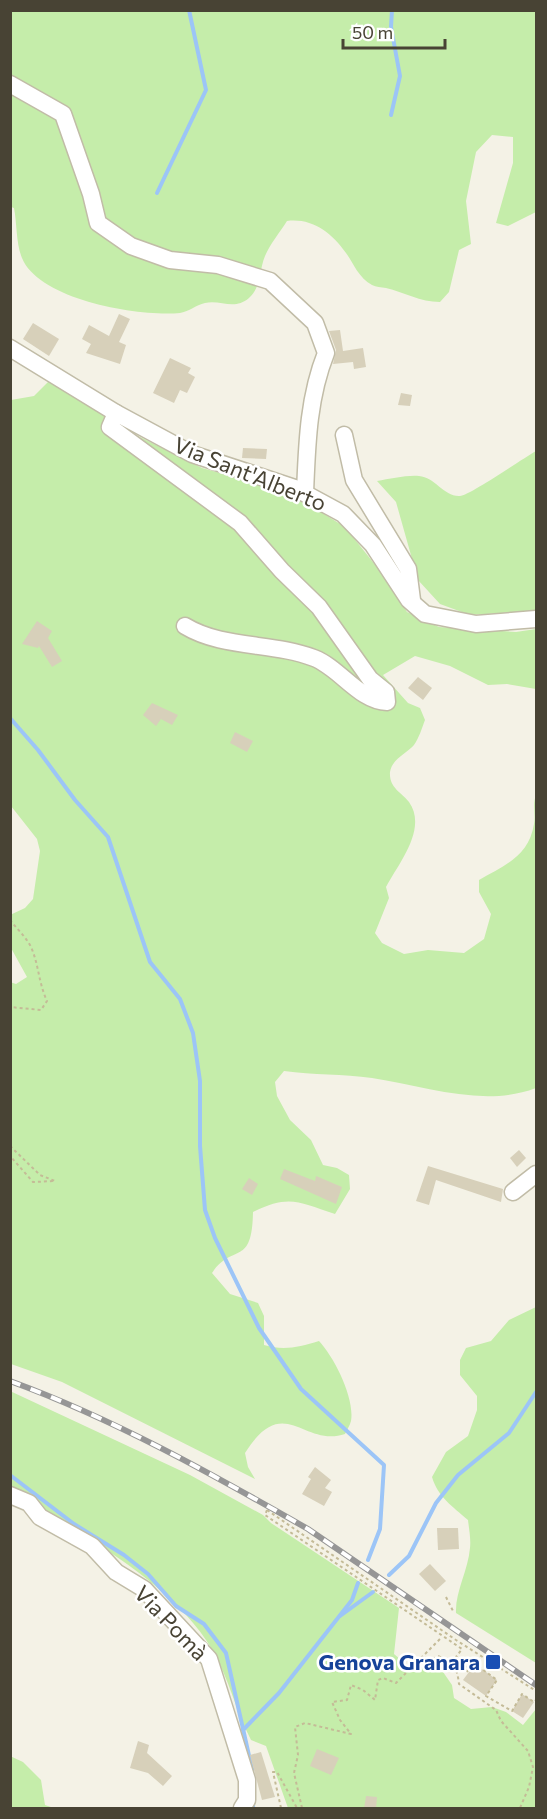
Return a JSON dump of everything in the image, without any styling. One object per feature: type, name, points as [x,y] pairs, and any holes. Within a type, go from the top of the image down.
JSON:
[{"type":"street","points":[[10,84],[63,114],[92,194],[98,223],[131,246],[170,260],[218,265],[270,281],[315,323],[326,353],[317,376],[307,426],[305,493]]},
{"type":"street","name":"Via Sant'Alberto","points":[[10,348],[116,413],[192,454],[240,468],[305,493],[343,514],[373,545],[413,603],[425,614],[476,624],[537,619]]},
{"type":"street","points":[[116,413],[110,427],[215,503],[256,540],[282,572],[319,607],[370,680],[386,692],[387,702],[374,702],[341,673],[316,658],[295,651],[266,649],[195,633],[184,626]]},
{"type":"street","points":[[344,435],[354,480],[408,568],[413,603]]},
{"type":"street","points":[[513,1192],[537,1174]]},
{"type":"street","name":"Via Pomà","points":[[10,1495],[29,1503],[40,1517],[92,1546],[116,1572],[144,1589],[209,1659],[247,1780],[247,1800],[242,1809]]},
{"type":"path","points":[[10,920],[30,944],[39,968],[38,980],[47,1001],[41,1010],[10,1007]]},
{"type":"path","points":[[10,1146],[40,1175],[55,1181],[33,1182],[10,1156]]},
{"type":"path","points":[[489,1698],[486,1696],[497,1680],[475,1664],[469,1672],[464,1670],[468,1664],[456,1657],[462,1649],[265,1515],[267,1510],[456,1640],[537,1691]]},
{"type":"path","points":[[446,1597],[454,1613]]},
{"type":"path","points":[[302,1809],[294,1773],[298,1755],[295,1728],[305,1723],[351,1734],[351,1731],[340,1720],[332,1702],[347,1700],[351,1685],[363,1690],[375,1700],[378,1680],[383,1678],[396,1683],[440,1639]]},
{"type":"path","points":[[422,1658],[430,1661],[438,1656],[451,1662],[457,1668],[459,1684],[496,1710],[501,1720],[528,1751],[533,1767],[529,1787],[520,1809]]},
{"type":"path","points":[[482,1698],[489,1698],[512,1711],[522,1694],[534,1702],[537,1700]]},
{"type":"path","points":[[281,1809],[273,1772],[277,1772],[297,1809]]},
{"type":"green space","points":[[10,11],[536,11],[536,212],[508,226],[496,223],[513,163],[513,137],[492,135],[476,152],[466,201],[471,244],[459,250],[449,292],[440,302],[372,285],[360,274],[340,245],[327,233],[313,224],[296,221],[287,221],[265,256],[256,289],[249,298],[238,304],[211,302],[180,313],[162,314],[116,308],[69,295],[48,285],[32,273],[22,258],[19,246],[14,208],[11,207]]},
{"type":"green space","points":[[50,380],[134,434],[202,468],[267,486],[311,506],[345,527],[384,576],[407,612],[439,627],[516,632],[536,629],[536,689],[507,684],[488,685],[450,666],[415,656],[383,675],[408,703],[420,708],[425,720],[414,745],[391,767],[391,782],[409,802],[414,812],[415,823],[409,846],[386,887],[389,898],[375,933],[382,943],[404,954],[428,950],[464,953],[484,939],[491,914],[479,892],[479,880],[514,858],[527,844],[534,824],[536,795],[536,1088],[516,1094],[475,1096],[372,1078],[284,1071],[275,1082],[277,1096],[290,1120],[311,1140],[323,1165],[337,1168],[349,1175],[350,1189],[335,1214],[294,1202],[276,1203],[253,1212],[252,1229],[245,1248],[227,1258],[212,1273],[230,1294],[258,1303],[264,1316],[264,1345],[292,1348],[319,1341],[331,1357],[347,1390],[351,1421],[345,1434],[330,1436],[283,1423],[271,1426],[259,1435],[245,1453],[248,1467],[255,1479],[62,1382],[11,1364],[10,982],[16,984],[27,977],[11,948],[10,915],[25,908],[33,899],[40,851],[37,839],[11,806],[11,400],[34,396]]},
{"type":"green space","points":[[536,451],[536,611],[470,615],[440,604],[418,580],[396,502],[377,481],[403,477],[425,477],[449,493],[460,496],[484,484]]},
{"type":"green space","points":[[536,1307],[536,1663],[456,1613],[457,1597],[470,1548],[468,1520],[442,1496],[432,1477],[446,1452],[468,1436],[477,1410],[477,1396],[460,1375],[460,1360],[466,1348],[491,1341],[509,1320]]},
{"type":"green space","points":[[10,1391],[190,1475],[263,1515],[271,1523],[399,1608],[394,1654],[407,1665],[441,1669],[452,1685],[454,1698],[471,1709],[492,1707],[506,1712],[523,1725],[536,1709],[536,1808],[288,1808],[266,1746],[251,1740],[219,1662],[195,1625],[148,1580],[121,1560],[11,1489]]},
{"type":"green space","points":[[10,1756],[23,1762],[41,1780],[45,1805],[54,1808],[11,1808]]},
{"type":"building","points":[[119,314],[130,319],[119,342],[126,345],[120,364],[86,353],[91,344],[82,339],[89,325],[109,336]]},
{"type":"building","points":[[33,323],[59,339],[49,356],[23,339]]},
{"type":"building","points":[[340,330],[343,351],[363,348],[366,367],[354,369],[353,362],[333,364],[336,350],[329,331]]},
{"type":"building","points":[[170,358],[191,368],[188,373],[195,377],[187,393],[180,390],[174,403],[153,393]]},
{"type":"building","points":[[401,393],[412,395],[410,406],[398,405]]},
{"type":"building","points":[[243,448],[267,449],[266,459],[242,458]]},
{"type":"building","points":[[37,621],[52,631],[48,638],[62,661],[52,667],[39,646],[38,648],[22,644]]},
{"type":"building","points":[[418,677],[432,688],[423,700],[408,688]]},
{"type":"building","points":[[152,703],[178,715],[172,725],[161,719],[156,726],[143,715]]},
{"type":"building","points":[[235,732],[253,741],[247,752],[230,743]]},
{"type":"building","points":[[519,1150],[526,1158],[517,1167],[510,1158]]},
{"type":"building","points":[[428,1166],[503,1189],[501,1202],[436,1180],[429,1205],[416,1201]]},
{"type":"building","points":[[284,1169],[315,1181],[316,1176],[342,1187],[336,1204],[280,1179]]},
{"type":"building","points":[[249,1178],[258,1184],[252,1195],[242,1189]]},
{"type":"building","points":[[315,1467],[331,1480],[325,1488],[332,1492],[324,1506],[302,1494],[311,1479],[308,1477]]},
{"type":"building","points":[[437,1528],[458,1528],[459,1549],[438,1550]]},
{"type":"building","points":[[430,1564],[446,1581],[435,1591],[419,1574]]},
{"type":"building","points":[[475,1664],[497,1680],[486,1696],[463,1680]]},
{"type":"building","points":[[522,1694],[534,1702],[523,1718],[512,1711]]},
{"type":"building","points":[[138,1741],[149,1745],[147,1753],[172,1776],[163,1786],[148,1773],[130,1768]]},
{"type":"building","points":[[317,1749],[339,1758],[331,1775],[310,1766]]},
{"type":"building","points":[[261,1752],[275,1797],[262,1800],[250,1755]]},
{"type":"building","points":[[366,1796],[377,1797],[376,1809],[364,1809]]},
{"type":"waterway","points":[[157,193],[206,90],[189,10]]},
{"type":"waterway","points":[[391,115],[400,76],[391,27],[392,10]]},
{"type":"waterway","points":[[10,718],[38,750],[75,800],[108,837],[150,962],[180,999],[193,1033],[200,1081],[200,1146],[205,1210],[215,1238],[259,1328],[301,1389],[384,1465],[380,1529],[368,1560]]},
{"type":"waterway","points":[[389,1575],[409,1556],[436,1503],[458,1475],[509,1433],[536,1392]]},
{"type":"waterway","points":[[10,1475],[74,1524],[124,1555],[148,1574],[176,1606],[204,1624],[226,1653],[252,1769]]},
{"type":"waterway","points":[[243,1730],[279,1693],[352,1600],[358,1583]]},
{"type":"waterway","points":[[340,1616],[373,1592]]},
{"type":"waterway","points":[[253,1808],[254,1779]]},
{"type":"railway","points":[[10,1381],[125,1430],[308,1529],[536,1685]]},
{"type":"place","name":"Genova Granara","points":[[493,1662]]}]
